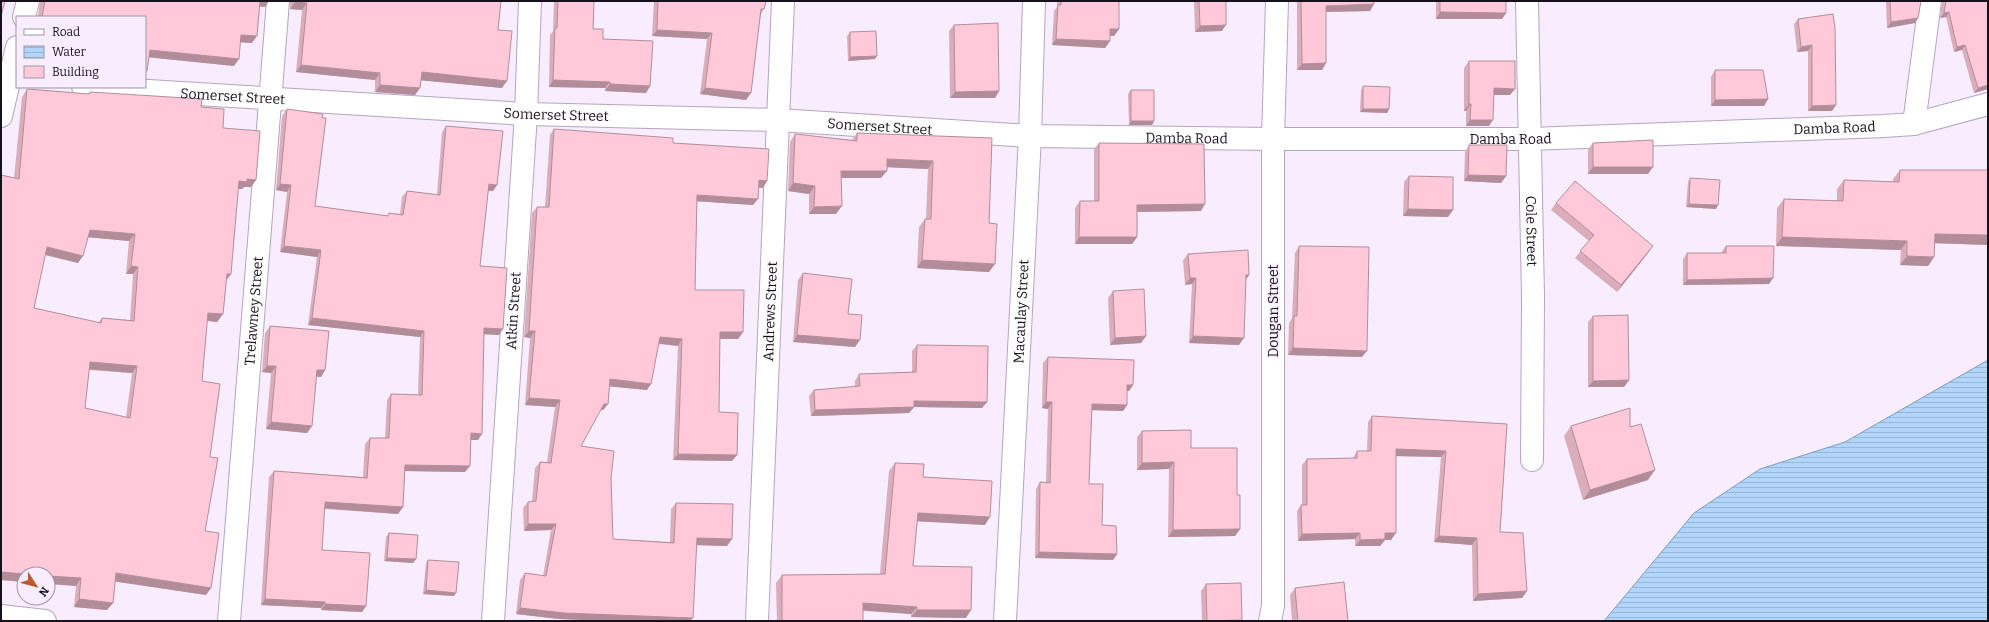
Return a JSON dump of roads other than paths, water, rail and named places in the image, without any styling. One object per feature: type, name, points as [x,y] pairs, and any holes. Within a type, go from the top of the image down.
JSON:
[{"type":"street","points":[[24,16],[28,1]]},
{"type":"street","name":"Trelawney Street","points":[[229,621],[269,99],[278,1]]},
{"type":"street","name":"Atkin Street","points":[[493,621],[526,114],[530,1]]},
{"type":"street","name":"Andrews Street","points":[[757,621],[783,1]]},
{"type":"street","name":"Macaulay Street","points":[[1005,621],[1030,136],[1034,1]]},
{"type":"street","name":"Dougan Street","points":[[1270,621],[1273,606],[1273,139],[1277,1]]},
{"type":"street","name":"Cole Street","points":[[1527,1],[1533,296],[1532,460]]},
{"type":"street","points":[[1914,124],[1930,1]]},
{"type":"street","points":[[1,116],[13,82],[16,56]]},
{"type":"street","name":"Somerset Street","points":[[98,88],[526,114],[778,120],[1030,136]]},
{"type":"street","name":"Damba Road","points":[[1030,136],[1273,139],[1530,139],[1914,124],[1988,104]]},
{"type":"street","points":[[1,616],[45,621]]},
{"type":"water","points":[[1988,360],[1988,621],[1604,621],[1694,513],[1760,469],[1845,442]]}]
